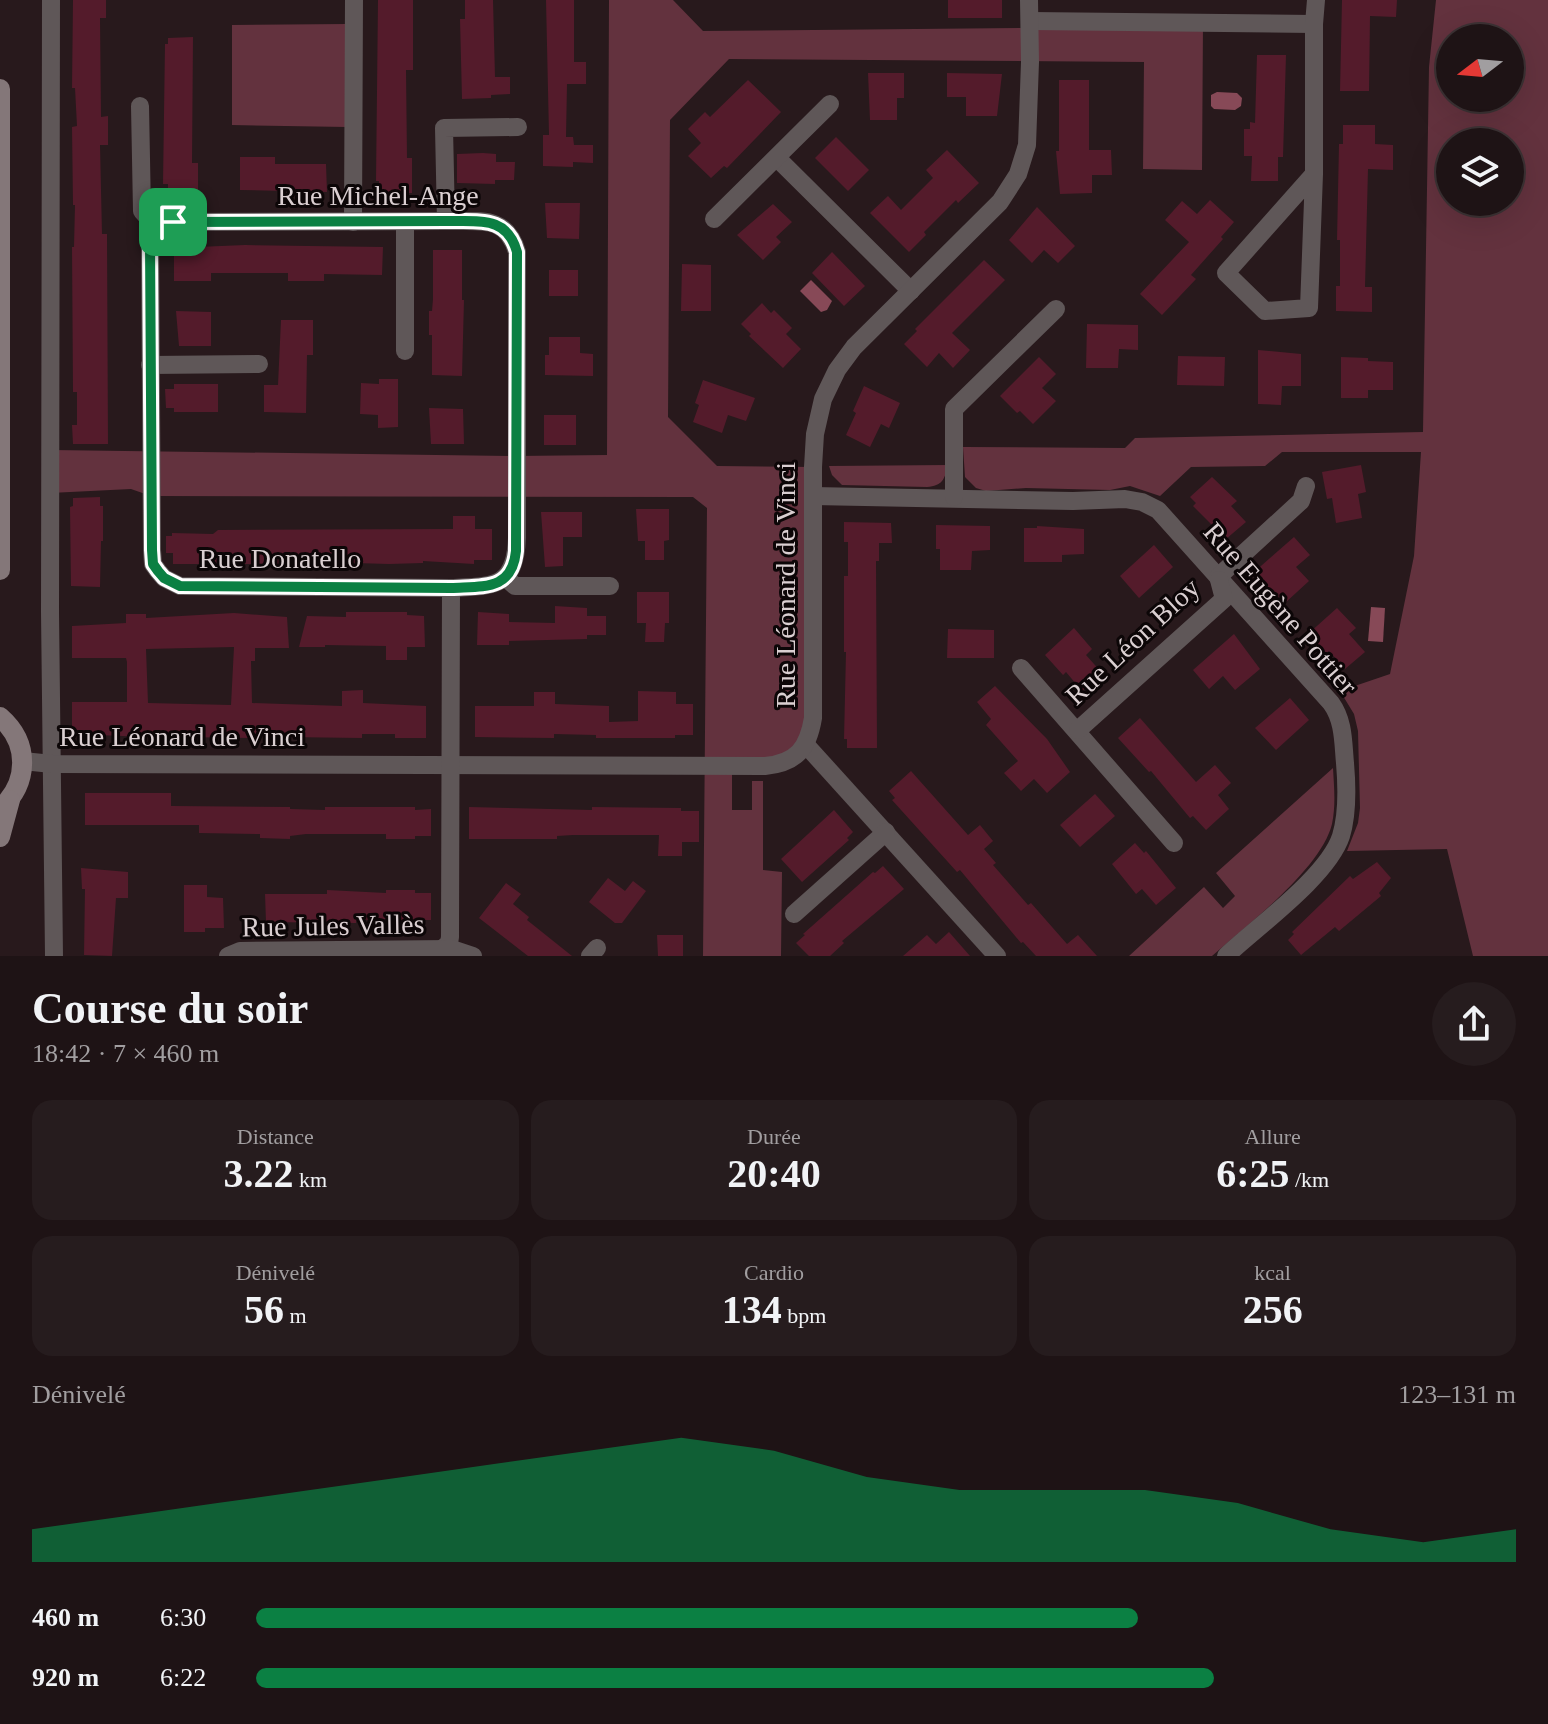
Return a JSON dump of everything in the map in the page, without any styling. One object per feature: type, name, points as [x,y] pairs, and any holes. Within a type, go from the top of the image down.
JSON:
[{"type":"main road","points":[[0,89],[0,570]]},
{"type":"main road","points":[[0,717],[10,725],[19,742],[23,761],[18,788],[5,804],[0,837]]},
{"type":"street","points":[[51,0],[50,612],[54,956]]},
{"type":"street","points":[[353,222],[354,0]]},
{"type":"street","name":"Rue Léonard de Vinci","points":[[23,761],[52,764],[765,766],[786,761],[806,745],[813,718],[813,496],[815,434],[819,412],[828,388],[854,347],[1000,202],[1018,174],[1029,125],[1029,0]]},
{"type":"street","points":[[1314,174],[1226,273],[1265,311],[1309,308],[1314,174],[1316,0]]},
{"type":"street","points":[[1030,21],[1314,24]]},
{"type":"street","points":[[714,219],[830,104]]},
{"type":"street","points":[[140,106],[142,211],[158,229],[150,242],[150,365],[259,364]]},
{"type":"street","points":[[446,221],[444,128],[518,127]]},
{"type":"street","points":[[777,158],[911,291]]},
{"type":"street","name":"Rue Michel-Ange","points":[[158,229],[173,222],[446,221],[488,222],[500,226],[511,235],[517,252],[516,551],[515,563],[506,578]]},
{"type":"street","points":[[405,222],[405,351]]},
{"type":"street","points":[[954,497],[954,409],[1056,309]]},
{"type":"street","name":"Rue Donatello","points":[[150,365],[149,481],[153,564],[164,578],[180,586],[451,588]]},
{"type":"street","name":"Rue Léon Bloy","points":[[1078,730],[1224,599],[1218,577],[1301,501],[1306,486]]},
{"type":"street","name":"Rue Eugène Pottier","points":[[813,496],[1073,501],[1125,499],[1142,502],[1158,510],[1337,711],[1342,732],[1346,786],[1345,822],[1340,838],[1320,872],[1226,956]]},
{"type":"street","points":[[440,951],[449,943],[450,937],[451,588],[488,586],[506,578],[515,586],[610,586]]},
{"type":"street","name":"Rue Léon Bloy","points":[[1021,668],[1174,843]]},
{"type":"street","points":[[806,745],[997,956]]},
{"type":"street","points":[[794,914],[886,832]]},
{"type":"street","name":"Rue Jules Vallès","points":[[228,956],[240,951],[459,950],[473,956]]},
{"type":"shaded area","points":[[609,0],[673,0],[703,31],[1203,23],[1202,170],[1143,169],[1144,62],[729,59],[670,120],[668,417],[717,466],[813,467],[813,718],[802,750],[732,766],[732,810],[752,810],[752,781],[763,781],[763,870],[782,872],[781,956],[703,956],[707,508],[693,497],[151,496],[131,489],[50,493],[51,450],[607,455]]},
{"type":"shaded area","points":[[1436,0],[1548,0],[1548,956],[1473,956],[1447,849],[1347,851],[1358,823],[1360,808],[1358,731],[1354,714],[1340,691],[1390,674],[1414,556],[1421,452],[1282,452],[1265,466],[1191,467],[1160,496],[1130,486],[1110,490],[1026,488],[986,491],[976,488],[965,477],[963,447],[1125,448],[1135,438],[1423,432],[1429,67]]},
{"type":"shaded area","points":[[347,24],[347,127],[232,125],[232,25]]},
{"type":"shaded area","points":[[1217,92],[1237,93],[1242,98],[1241,106],[1235,110],[1214,109],[1211,95]]},
{"type":"shaded area","points":[[811,280],[832,301],[827,310],[821,312],[800,291]]},
{"type":"shaded area","points":[[948,465],[942,481],[927,487],[842,485],[832,475],[829,466]]},
{"type":"shaded area","points":[[1371,607],[1385,608],[1383,642],[1368,641]]},
{"type":"shaded area","points":[[1333,768],[1332,824],[1314,859],[1281,895],[1212,956],[1129,956],[1204,887],[1223,908],[1235,896],[1216,873]]},
{"type":"building","points":[[73,0],[106,0],[106,18],[100,18],[101,117],[108,116],[108,145],[100,145],[102,234],[107,234],[108,444],[73,444],[72,425],[77,425],[77,392],[73,392],[72,247],[75,205],[72,127],[77,126],[75,88],[72,88]]},
{"type":"building","points":[[378,0],[413,0],[413,70],[406,70],[407,158],[412,158],[412,193],[409,193],[409,199],[385,199],[385,193],[379,193],[379,181],[376,181]]},
{"type":"building","points":[[465,0],[493,0],[495,77],[510,77],[510,94],[462,99],[460,19],[465,19]]},
{"type":"building","points":[[546,0],[574,0],[574,62],[586,62],[586,84],[567,84],[566,137],[573,137],[574,145],[593,145],[593,163],[573,162],[573,167],[543,166],[543,135],[549,135]]},
{"type":"building","points":[[948,0],[1002,0],[1002,18],[948,18]]},
{"type":"building","points":[[1342,0],[1397,0],[1396,17],[1370,16],[1369,91],[1340,91]]},
{"type":"building","points":[[193,37],[192,163],[198,163],[198,191],[168,191],[168,184],[163,184],[165,44],[168,44],[168,38]]},
{"type":"building","points":[[1257,55],[1286,55],[1283,157],[1278,157],[1278,181],[1251,181],[1252,156],[1244,156],[1244,129],[1250,129],[1250,122],[1255,123]]},
{"type":"building","points":[[868,73],[904,73],[904,98],[897,98],[897,120],[870,120]]},
{"type":"building","points":[[947,73],[1002,74],[997,116],[966,116],[966,97],[947,97]]},
{"type":"building","points":[[748,80],[781,112],[727,168],[724,166],[711,178],[688,156],[701,143],[688,129],[705,112],[710,117]]},
{"type":"building","points":[[1059,80],[1089,80],[1089,150],[1111,150],[1112,175],[1092,175],[1092,193],[1060,194],[1056,151],[1059,151]]},
{"type":"building","points":[[1343,125],[1375,125],[1375,144],[1393,145],[1393,170],[1368,169],[1365,287],[1372,287],[1372,312],[1336,311],[1336,286],[1340,286],[1340,240],[1337,240],[1339,144],[1343,144]]},
{"type":"building","points":[[836,137],[869,170],[848,191],[815,158]]},
{"type":"building","points":[[947,150],[979,183],[958,203],[956,200],[909,252],[870,213],[888,196],[901,210],[933,178],[926,170]]},
{"type":"building","points":[[457,154],[496,154],[496,162],[515,162],[514,180],[495,180],[495,184],[457,183]]},
{"type":"building","points":[[240,157],[275,157],[275,164],[326,164],[327,192],[240,190]]},
{"type":"building","points":[[1210,200],[1234,222],[1191,275],[1196,279],[1162,315],[1140,294],[1189,242],[1165,220],[1182,201],[1197,214]]},
{"type":"building","points":[[545,203],[580,203],[579,239],[547,238]]},
{"type":"building","points":[[773,204],[792,222],[776,237],[781,242],[763,260],[737,235]]},
{"type":"building","points":[[1037,207],[1075,246],[1058,263],[1044,250],[1032,263],[1009,240]]},
{"type":"building","points":[[245,245],[383,247],[382,275],[324,274],[324,281],[288,281],[288,273],[211,273],[211,281],[174,281],[174,248]]},
{"type":"building","points":[[433,250],[462,250],[462,376],[432,375],[429,311],[432,311],[433,299]]},
{"type":"building","points":[[832,252],[865,286],[844,306],[812,273]]},
{"type":"building","points":[[984,260],[1005,280],[952,333],[970,350],[953,368],[939,353],[927,367],[904,344]]},
{"type":"building","points":[[682,264],[711,265],[711,311],[681,311]]},
{"type":"building","points":[[549,270],[578,270],[578,296],[549,296]]},
{"type":"building","points":[[762,303],[792,328],[786,334],[801,349],[783,368],[749,336],[751,334],[741,324]]},
{"type":"building","points":[[176,311],[211,312],[211,346],[179,346]]},
{"type":"building","points":[[281,320],[313,320],[313,355],[307,355],[306,413],[264,412],[264,385],[278,385]]},
{"type":"building","points":[[1087,324],[1138,325],[1138,350],[1119,349],[1118,368],[1086,368]]},
{"type":"building","points":[[549,337],[580,337],[580,353],[593,354],[593,376],[545,375]]},
{"type":"building","points":[[1258,350],[1301,354],[1301,386],[1282,386],[1281,405],[1258,404]]},
{"type":"building","points":[[1178,356],[1225,357],[1224,386],[1177,385]]},
{"type":"building","points":[[1039,357],[1056,374],[1042,388],[1056,401],[1033,424],[1000,396]]},
{"type":"building","points":[[1341,357],[1393,362],[1393,390],[1368,390],[1368,398],[1341,398]]},
{"type":"building","points":[[379,379],[398,379],[398,427],[378,428],[378,415],[360,414],[361,383],[379,384]]},
{"type":"building","points":[[703,380],[755,398],[746,421],[728,415],[722,433],[693,422],[699,405],[695,403]]},
{"type":"building","points":[[174,384],[218,384],[218,412],[174,412],[174,408],[166,408],[165,389],[174,389]]},
{"type":"building","points":[[864,386],[900,403],[889,428],[881,424],[870,447],[846,435]]},
{"type":"building","points":[[429,408],[463,409],[464,444],[431,444]]},
{"type":"building","points":[[544,415],[576,415],[576,445],[544,445]]},
{"type":"building","points":[[1361,465],[1366,492],[1358,494],[1362,518],[1336,523],[1332,498],[1327,499],[1322,472]]},
{"type":"building","points":[[1212,477],[1237,501],[1231,506],[1246,522],[1226,539],[1193,506],[1196,503],[1190,497]]},
{"type":"building","points":[[100,497],[103,541],[100,587],[71,586],[70,507],[73,506],[73,498]]},
{"type":"building","points":[[636,509],[669,509],[669,540],[664,541],[664,560],[645,560],[645,541],[638,541]]},
{"type":"building","points":[[541,512],[582,512],[582,537],[563,537],[563,566],[545,567]]},
{"type":"building","points":[[453,516],[475,516],[475,529],[492,529],[492,560],[474,560],[474,564],[285,561],[285,564],[173,564],[173,553],[166,553],[166,536],[172,536],[172,533],[453,529]]},
{"type":"building","points":[[844,522],[891,523],[892,543],[879,543],[879,561],[876,561],[877,748],[847,748],[847,739],[844,739],[844,576],[848,576],[848,542],[844,542]]},
{"type":"building","points":[[936,525],[990,526],[990,550],[972,551],[971,570],[940,570]]},
{"type":"building","points":[[1024,528],[1084,529],[1084,554],[1062,555],[1062,562],[1024,562]]},
{"type":"building","points":[[1294,537],[1310,555],[1296,567],[1309,581],[1285,603],[1253,573]]},
{"type":"building","points":[[1154,545],[1173,567],[1139,598],[1120,576]]},
{"type":"building","points":[[637,592],[669,592],[669,623],[665,623],[664,642],[645,642],[646,623],[637,623]]},
{"type":"building","points":[[555,606],[587,608],[587,616],[606,616],[606,635],[587,635],[587,639],[477,645],[478,612],[509,614],[509,622],[555,623]]},
{"type":"building","points":[[1337,608],[1356,628],[1349,634],[1365,652],[1345,669],[1329,651],[1325,654],[1308,634]]},
{"type":"building","points":[[346,612],[407,612],[407,615],[424,616],[425,647],[407,647],[407,660],[386,660],[386,646],[299,647],[307,616],[346,617]]},
{"type":"building","points":[[234,613],[287,617],[289,648],[255,648],[255,661],[251,661],[252,703],[342,706],[342,691],[363,690],[363,703],[426,706],[426,738],[395,738],[395,734],[362,734],[362,738],[251,734],[251,738],[180,737],[180,733],[147,733],[147,737],[72,734],[72,702],[127,702],[127,662],[126,658],[72,658],[72,626],[126,623],[126,614],[146,614],[146,618]],"holes":[[[234,647],[231,705],[148,703],[146,649]]]},
{"type":"building","points":[[1074,628],[1092,649],[1086,655],[1102,673],[1082,691],[1066,672],[1063,675],[1045,655]]},
{"type":"building","points":[[948,629],[994,630],[994,658],[947,658]]},
{"type":"building","points":[[1234,634],[1260,669],[1235,690],[1223,676],[1209,689],[1193,670]]},
{"type":"building","points":[[995,686],[1047,739],[1070,772],[1047,793],[1034,779],[1021,791],[1004,773],[1018,761],[986,725],[991,719],[977,702]]},
{"type":"building","points":[[638,691],[676,692],[676,704],[693,704],[693,735],[675,735],[675,738],[596,738],[596,735],[554,734],[554,738],[475,737],[475,706],[534,706],[534,692],[555,692],[555,704],[609,706],[609,722],[638,721]]},
{"type":"building","points":[[1290,698],[1309,720],[1276,750],[1255,728]]},
{"type":"building","points":[[1140,718],[1196,782],[1215,765],[1231,783],[1218,795],[1229,809],[1206,830],[1193,816],[1190,818],[1151,771],[1118,738]]},
{"type":"building","points":[[911,771],[968,835],[980,825],[993,841],[984,849],[996,863],[993,865],[1067,944],[1078,935],[1097,956],[1036,956],[1021,943],[960,870],[957,872],[892,800],[895,798],[889,791]]},
{"type":"building","points":[[85,793],[171,793],[171,806],[325,810],[325,807],[415,807],[415,810],[431,809],[431,836],[386,839],[386,834],[306,834],[290,836],[290,839],[260,838],[260,834],[199,833],[199,825],[85,825]]},
{"type":"building","points":[[1095,794],[1115,816],[1080,847],[1060,825]]},
{"type":"building","points":[[469,807],[592,810],[592,807],[681,808],[681,811],[699,811],[699,842],[682,842],[682,856],[658,856],[659,835],[469,839]]},
{"type":"building","points":[[834,810],[853,832],[847,838],[849,840],[802,882],[781,859]]},
{"type":"building","points":[[1135,843],[1144,853],[1146,851],[1176,888],[1156,905],[1142,889],[1136,894],[1112,864]]},
{"type":"building","points":[[1377,862],[1391,878],[1379,893],[1381,896],[1339,931],[1335,927],[1301,955],[1288,940],[1294,934],[1292,932],[1350,876],[1353,879]]},
{"type":"building","points":[[883,866],[904,889],[842,941],[844,943],[830,956],[809,956],[796,943],[803,934]]},
{"type":"building","points":[[81,868],[128,872],[128,898],[116,898],[112,956],[84,955],[85,889],[82,889]]},
{"type":"building","points":[[608,878],[625,891],[633,881],[646,891],[622,923],[615,923],[589,902]]},
{"type":"building","points":[[506,883],[521,894],[513,904],[529,917],[527,920],[572,956],[528,956],[479,918]]},
{"type":"building","points":[[184,885],[207,885],[207,897],[223,898],[224,928],[184,932]]},
{"type":"building","points":[[327,890],[386,893],[386,890],[415,890],[415,893],[431,893],[431,920],[416,920],[415,923],[386,922],[386,919],[356,920],[356,923],[266,922],[265,894],[327,894]]},
{"type":"building","points":[[949,932],[970,956],[903,956],[927,935],[936,944]]},
{"type":"building","points":[[657,935],[683,935],[683,956],[658,956]]},
{"type":"route","points":[[446,221],[488,222],[506,229],[517,252],[516,551],[515,563],[506,578],[488,586],[451,588],[180,586],[164,578],[153,564],[149,481],[150,242],[158,229],[173,222],[446,221]]}]
